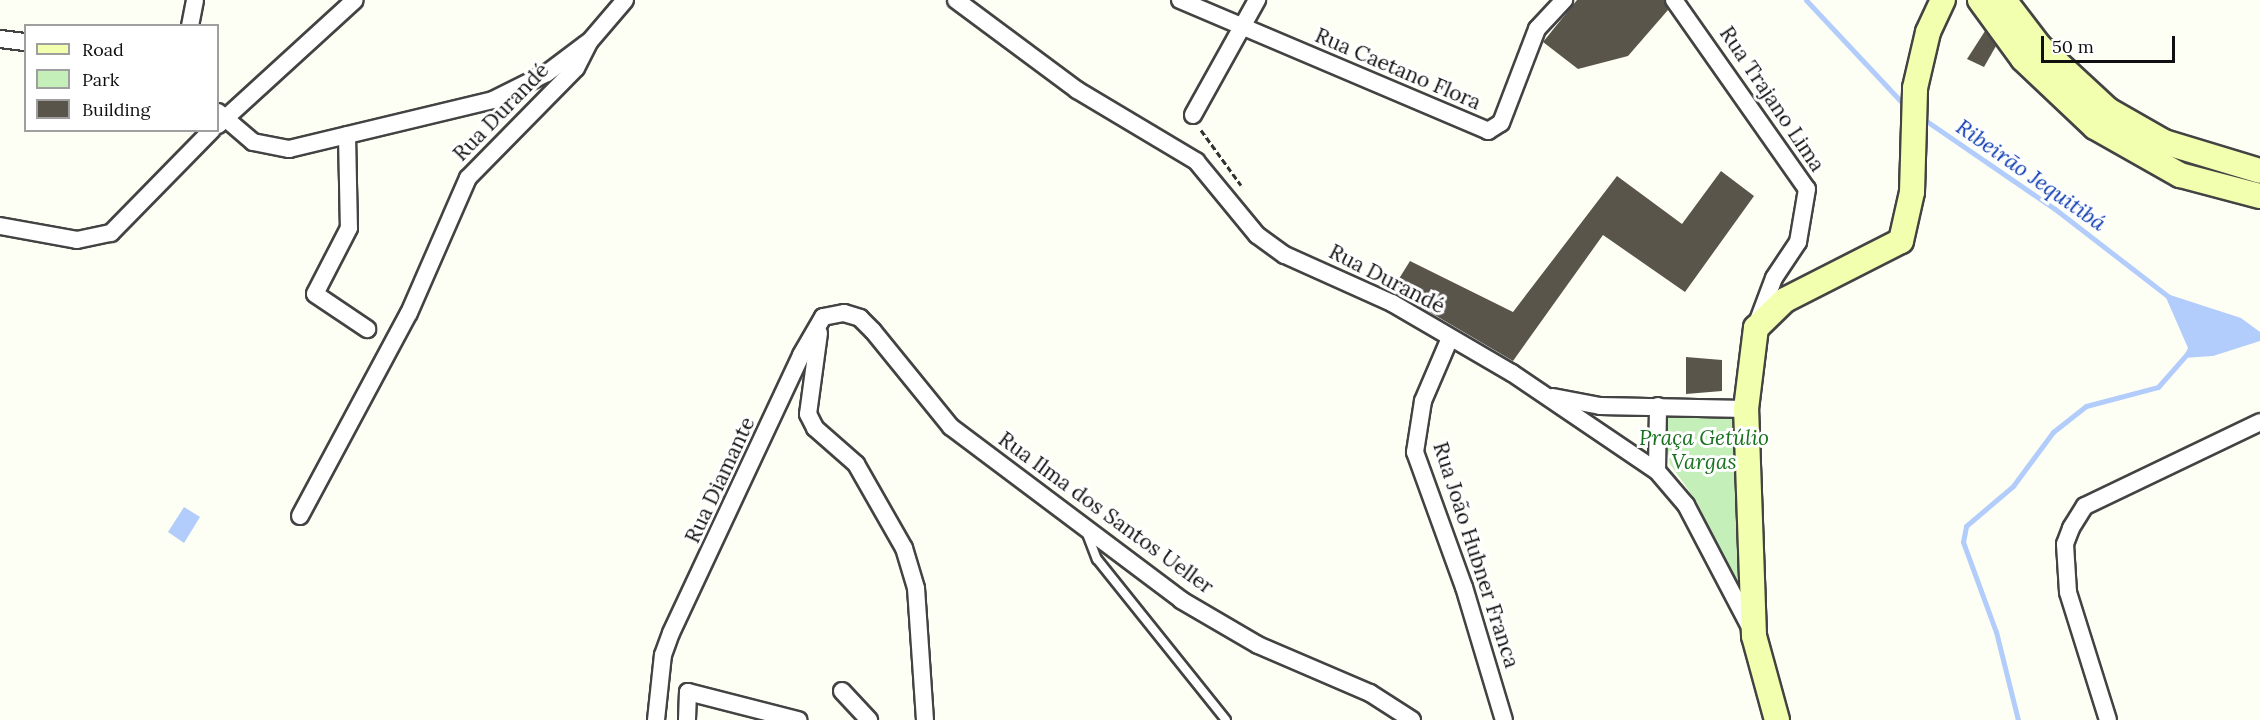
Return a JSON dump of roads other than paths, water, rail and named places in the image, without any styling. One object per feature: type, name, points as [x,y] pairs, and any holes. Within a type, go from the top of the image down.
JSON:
[{"type":"street","points":[[190,24],[195,0]]},
{"type":"street","points":[[219,121],[355,0]]},
{"type":"street","name":"Rua Durandé","points":[[300,516],[362,395],[409,313],[468,178],[576,68],[590,41],[625,0]]},
{"type":"street","name":"Rua Durandé","points":[[956,0],[1077,90],[1196,161],[1257,235],[1276,248],[1392,303],[1547,396],[1657,471],[1702,532],[1754,636]]},
{"type":"street","name":"Rua Caetano Flora","points":[[1180,0],[1488,130],[1501,123],[1537,29],[1564,0]]},
{"type":"street","points":[[1193,115],[1257,0]]},
{"type":"street","name":"Rua Trajano Lima","points":[[1674,0],[1807,189],[1798,242],[1774,278],[1756,328]]},
{"type":"street","points":[[1777,720],[1754,636],[1746,410],[1756,328],[1785,300],[1900,241],[1911,203],[1911,141],[1915,88],[1928,32],[1943,0]]},
{"type":"street","points":[[1980,0],[2023,59],[2064,102],[2145,159],[2180,175],[2260,196]]},
{"type":"street","points":[[2004,0],[2077,84],[2108,110],[2157,138],[2260,171]]},
{"type":"street","points":[[0,39],[24,42]]},
{"type":"street","points":[[219,123],[253,142],[272,148],[347,135],[493,100],[547,73],[590,41]]},
{"type":"street","points":[[0,226],[77,240],[111,233],[208,132]]},
{"type":"street","points":[[347,135],[349,228],[315,294],[367,329]]},
{"type":"street","points":[[2145,159],[2157,138]]},
{"type":"street","name":"Rua Ilma dos Santos Ueller","points":[[823,318],[844,313],[860,318],[951,427],[1081,520],[1181,600],[1258,645],[1370,693],[1412,720]]},
{"type":"street","points":[[823,318],[808,414],[815,428],[856,464],[904,548],[916,588],[925,720]]},
{"type":"street","name":"Rua Diamante","points":[[656,720],[663,655],[671,633],[823,318]]},
{"type":"street","name":"Rua João Hubner Franca","points":[[1450,338],[1423,401],[1415,452],[1464,588],[1504,720]]},
{"type":"street","points":[[1547,396],[1600,406],[1746,410]]},
{"type":"street","points":[[1657,471],[1658,406]]},
{"type":"street","points":[[2108,720],[2068,592],[2065,544],[2072,528],[2085,506],[2260,422]]},
{"type":"street","points":[[842,691],[869,720]]},
{"type":"street","points":[[687,720],[688,692],[798,720]]},
{"type":"lane","points":[[1081,520],[1097,559],[1226,720]]},
{"type":"water","points":[[2164,293],[2241,318],[2260,332],[2260,341],[2213,356],[2183,358],[2188,348]]},
{"type":"water","points":[[184,507],[200,517],[184,543],[168,532]]},
{"type":"waterway","name":"Ribeirão Jequitibá","points":[[1806,0],[1907,108]]},
{"type":"waterway","name":"Ribeirão Jequitibá","points":[[1922,118],[2055,209],[2169,297]]},
{"type":"waterway","points":[[2018,720],[1996,632],[1963,542],[1966,526],[2013,486],[2053,432],[2086,406],[2158,387],[2187,354]]},
{"type":"park label","name":"Praça Getúlio Vargas","points":[[1704,450]]}]
